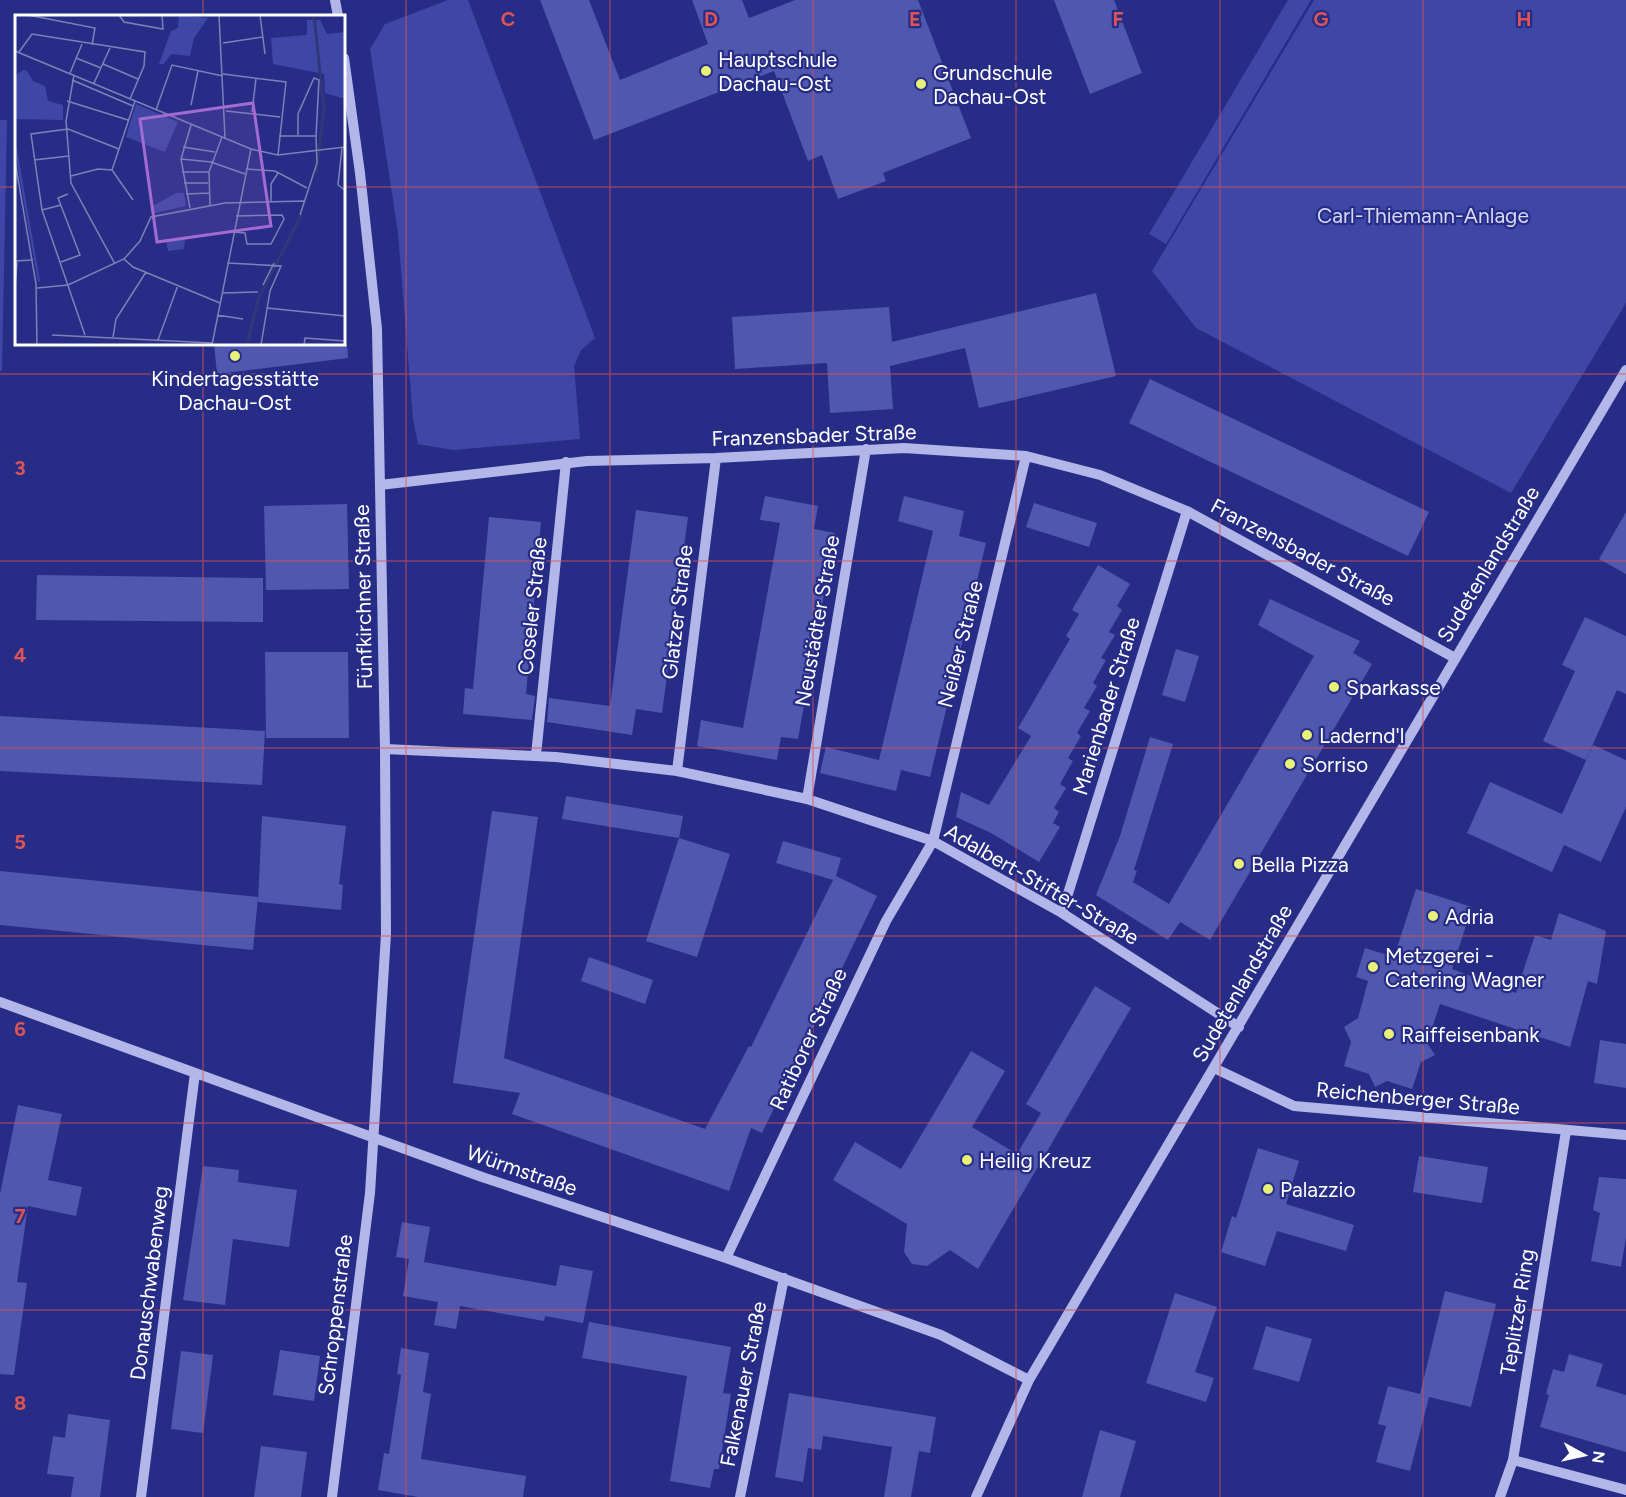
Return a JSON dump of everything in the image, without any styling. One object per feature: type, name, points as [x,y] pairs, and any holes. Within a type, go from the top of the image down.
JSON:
[{"type":"street","points":[[335,0],[338,15]]},
{"type":"street","name":"Fünfkirchner Straße","points":[[345,64],[360,173],[377,329],[385,749],[385,952],[373,1137]]},
{"type":"street","name":"Sudetenlandstraße","points":[[976,1497],[1029,1380],[1626,370]]},
{"type":"street","name":"Franzensbader Straße","points":[[380,485],[566,462],[716,458],[904,448],[1026,456],[1100,475],[1187,512],[1455,658]]},
{"type":"street","name":"Neustädter Straße","points":[[807,799],[866,449]]},
{"type":"street","name":"Neißer Straße","points":[[933,841],[1026,456]]},
{"type":"street","name":"Glatzer Straße","points":[[677,771],[716,458]]},
{"type":"street","name":"Coseler Straße","points":[[536,755],[566,462]]},
{"type":"street","name":"Marienbader Straße","points":[[1062,913],[1187,512]]},
{"type":"street","name":"Adalbert-Stifter-Straße","points":[[385,749],[536,755],[677,771],[807,799],[933,841],[1062,913],[1239,1027]]},
{"type":"street","name":"Ratiborer Straße","points":[[726,1258],[886,921],[933,841]]},
{"type":"street","name":"Würmstraße","points":[[0,1002],[482,1178],[726,1258],[941,1335],[1029,1380]]},
{"type":"street","name":"Reichenberger Straße","points":[[1215,1068],[1294,1106],[1626,1135]]},
{"type":"street","name":"Donauschwabenweg","points":[[141,1497],[195,1073]]},
{"type":"street","name":"Teplitzer Ring","points":[[1500,1497],[1513,1460],[1566,1131]]},
{"type":"street","name":"Schroppenstraße","points":[[332,1497],[370,1193],[373,1137]]},
{"type":"street","name":"Falkenauer Straße","points":[[741,1497],[784,1278]]},
{"type":"street","points":[[1513,1460],[1626,1490]]},
{"type":"green space","points":[[448,0],[468,0],[595,338],[581,350],[574,366],[580,439],[453,450],[418,444],[413,419],[398,233],[370,49],[385,24]]},
{"type":"green space","points":[[1288,0],[1311,0],[1166,244],[1149,234]]},
{"type":"green space","name":"Carl-Thiemann-Anlage","points":[[1314,0],[1626,0],[1626,303],[1511,493],[1196,328],[1152,271]]},
{"type":"green space","points":[[0,120],[7,120],[2,371],[0,371]]},
{"type":"building","points":[[540,0],[589,0],[620,80],[708,44],[692,0],[742,0],[749,18],[795,0],[918,0],[971,138],[883,173],[886,181],[838,199],[822,155],[808,161],[774,71],[594,140]]},
{"type":"building","name":"Grundschule Dachau-Ost","points":[[1054,0],[1114,0],[1142,73],[1090,94]]},
{"type":"building","points":[[1096,293],[1116,376],[979,408],[965,348],[890,366],[893,409],[830,413],[827,363],[735,369],[732,317],[889,307],[892,342]]},
{"type":"building","points":[[347,344],[348,358],[217,374],[214,345]]},
{"type":"building","points":[[1150,379],[1429,512],[1408,556],[1129,423]]},
{"type":"building","points":[[765,496],[818,506],[814,529],[835,533],[798,739],[781,737],[777,760],[697,746],[701,720],[743,728],[780,523],[760,520]]},
{"type":"building","points":[[904,496],[964,511],[959,536],[986,543],[930,777],[901,770],[896,791],[820,773],[826,747],[879,760],[933,531],[898,521]]},
{"type":"building","points":[[1034,503],[1097,523],[1089,547],[1026,527]]},
{"type":"building","points":[[347,504],[349,589],[266,590],[264,506]]},
{"type":"building","points":[[636,510],[688,517],[662,713],[636,709],[632,735],[547,722],[549,698],[610,706]]},
{"type":"building","points":[[1626,512],[1626,574],[1599,559]]},
{"type":"building","points":[[489,517],[541,522],[526,694],[535,696],[532,720],[463,714],[465,688],[473,689]]},
{"type":"building","points":[[1098,565],[1130,584],[1117,606],[1122,610],[1109,632],[1115,635],[1101,658],[1106,660],[1093,683],[1097,686],[1084,708],[1090,711],[1077,733],[1081,736],[1068,758],[1073,761],[1060,784],[1066,788],[1054,808],[1059,812],[1053,823],[1060,827],[1039,862],[991,833],[956,817],[961,792],[989,805],[1031,736],[1018,728],[1070,639],[1066,636],[1079,614],[1072,610]]},
{"type":"building","points":[[37,575],[263,578],[263,622],[36,620]]},
{"type":"building","points":[[1270,599],[1360,641],[1353,653],[1372,664],[1210,940],[1180,922],[1168,940],[1096,895],[1120,836],[1150,737],[1173,744],[1134,870],[1137,871],[1133,882],[1169,904],[1314,656],[1258,625]]},
{"type":"building","points":[[1585,617],[1626,636],[1626,694],[1617,690],[1586,760],[1543,741],[1575,671],[1562,665]]},
{"type":"building","points":[[1176,649],[1199,656],[1185,702],[1162,695]]},
{"type":"building","points":[[265,652],[348,652],[349,738],[266,738]]},
{"type":"building","points":[[0,716],[265,731],[262,785],[0,771]]},
{"type":"building","points":[[1593,745],[1626,760],[1626,807],[1601,862],[1564,845],[1552,872],[1467,833],[1490,782],[1562,814]]},
{"type":"building","points":[[566,796],[683,816],[679,838],[562,819]]},
{"type":"building","points":[[492,811],[538,817],[504,1058],[705,1129],[749,1046],[751,1047],[833,880],[776,863],[783,841],[841,858],[836,876],[877,896],[762,1133],[751,1128],[729,1191],[512,1114],[520,1093],[453,1083]]},
{"type":"building","points":[[262,816],[346,826],[339,884],[343,885],[341,910],[258,902]]},
{"type":"building","points":[[679,838],[730,854],[697,957],[646,941]]},
{"type":"building","points":[[0,871],[258,897],[253,950],[0,925]]},
{"type":"building","points":[[1416,889],[1472,907],[1452,969],[1516,993],[1535,935],[1551,940],[1559,913],[1606,931],[1597,984],[1588,981],[1570,1047],[1440,1004],[1427,1043],[1435,1055],[1421,1062],[1412,1089],[1387,1081],[1375,1087],[1369,1074],[1344,1066],[1351,1042],[1344,1027],[1358,1018],[1368,981],[1356,977],[1365,948],[1394,957]]},
{"type":"building","points":[[589,957],[653,980],[645,1004],[581,981]]},
{"type":"building","name":"Heilig Kreuz","points":[[1095,986],[1131,1008],[978,1269],[950,1250],[927,1266],[912,1264],[904,1252],[907,1224],[833,1180],[855,1142],[901,1169],[971,1051],[1005,1071],[972,1127],[1017,1154],[1041,1113],[1026,1104]]},
{"type":"building","points":[[1600,1040],[1626,1044],[1626,1088],[1594,1083]]},
{"type":"building","points":[[18,1105],[62,1114],[48,1180],[82,1187],[76,1216],[28,1206],[17,1282],[27,1283],[14,1375],[0,1374],[0,1194]]},
{"type":"building","name":"Palazzio","points":[[1258,1148],[1299,1161],[1286,1204],[1354,1225],[1346,1251],[1277,1231],[1265,1266],[1221,1252],[1232,1216],[1236,1218]]},
{"type":"building","points":[[1419,1156],[1488,1167],[1482,1203],[1413,1192]]},
{"type":"building","points":[[203,1166],[239,1170],[238,1182],[297,1190],[289,1247],[233,1239],[225,1305],[183,1300]]},
{"type":"building","points":[[1599,1177],[1626,1179],[1626,1238],[1621,1267],[1591,1261],[1600,1213],[1593,1210]]},
{"type":"building","points":[[402,1222],[430,1227],[424,1262],[556,1286],[560,1265],[593,1271],[583,1323],[545,1316],[544,1321],[460,1306],[456,1329],[434,1325],[438,1302],[403,1296],[409,1259],[396,1257]]},
{"type":"building","points":[[1445,1291],[1496,1304],[1471,1407],[1429,1397],[1410,1471],[1376,1462],[1386,1426],[1378,1424],[1388,1386],[1420,1394]]},
{"type":"building","points":[[1175,1293],[1217,1307],[1195,1372],[1214,1378],[1206,1402],[1146,1383]]},
{"type":"building","points":[[589,1322],[731,1347],[723,1393],[731,1394],[719,1469],[714,1469],[710,1488],[670,1481],[687,1376],[582,1358]]},
{"type":"building","points":[[1266,1326],[1312,1339],[1299,1382],[1253,1369]]},
{"type":"building","points":[[401,1348],[429,1353],[423,1392],[431,1394],[421,1459],[526,1476],[523,1497],[418,1497],[378,1490],[384,1453],[389,1454],[401,1375],[397,1374]]},
{"type":"building","points":[[280,1350],[320,1356],[314,1401],[273,1395]]},
{"type":"building","points":[[181,1351],[213,1355],[203,1433],[171,1429]]},
{"type":"building","points":[[1569,1354],[1603,1364],[1596,1386],[1626,1395],[1626,1452],[1540,1427],[1553,1369],[1564,1372]]},
{"type":"building","points":[[789,1393],[936,1417],[930,1453],[919,1451],[911,1497],[884,1497],[892,1447],[823,1436],[821,1450],[808,1448],[803,1482],[775,1477]]},
{"type":"building","points":[[68,1414],[110,1420],[100,1497],[71,1497],[74,1477],[47,1474],[53,1436],[65,1438]]},
{"type":"building","points":[[1100,1430],[1136,1441],[1120,1497],[1082,1497]]},
{"type":"building","points":[[261,1446],[307,1452],[301,1497],[254,1497]]},
{"type":"place","name":"Hauptschule Dachau-Ost","points":[[706,71]]},
{"type":"place","name":"Grundschule Dachau-Ost","points":[[921,84]]},
{"type":"place","name":"Kindertagesstätte Dachau-Ost","points":[[235,356]]},
{"type":"place","name":"Sparkasse","points":[[1334,687]]},
{"type":"place","name":"Ladernd'l","points":[[1307,735]]},
{"type":"place","name":"Sorriso","points":[[1290,764]]},
{"type":"place","name":"Bella Pizza","points":[[1239,864]]},
{"type":"place","name":"Adria","points":[[1433,916]]},
{"type":"place","name":"Metzgerei - Catering Wagner","points":[[1373,967]]},
{"type":"place","name":"Raiffeisenbank","points":[[1389,1034]]},
{"type":"place","name":"Heilig Kreuz","points":[[967,1160]]},
{"type":"place","name":"Palazzio","points":[[1268,1189]]}]
